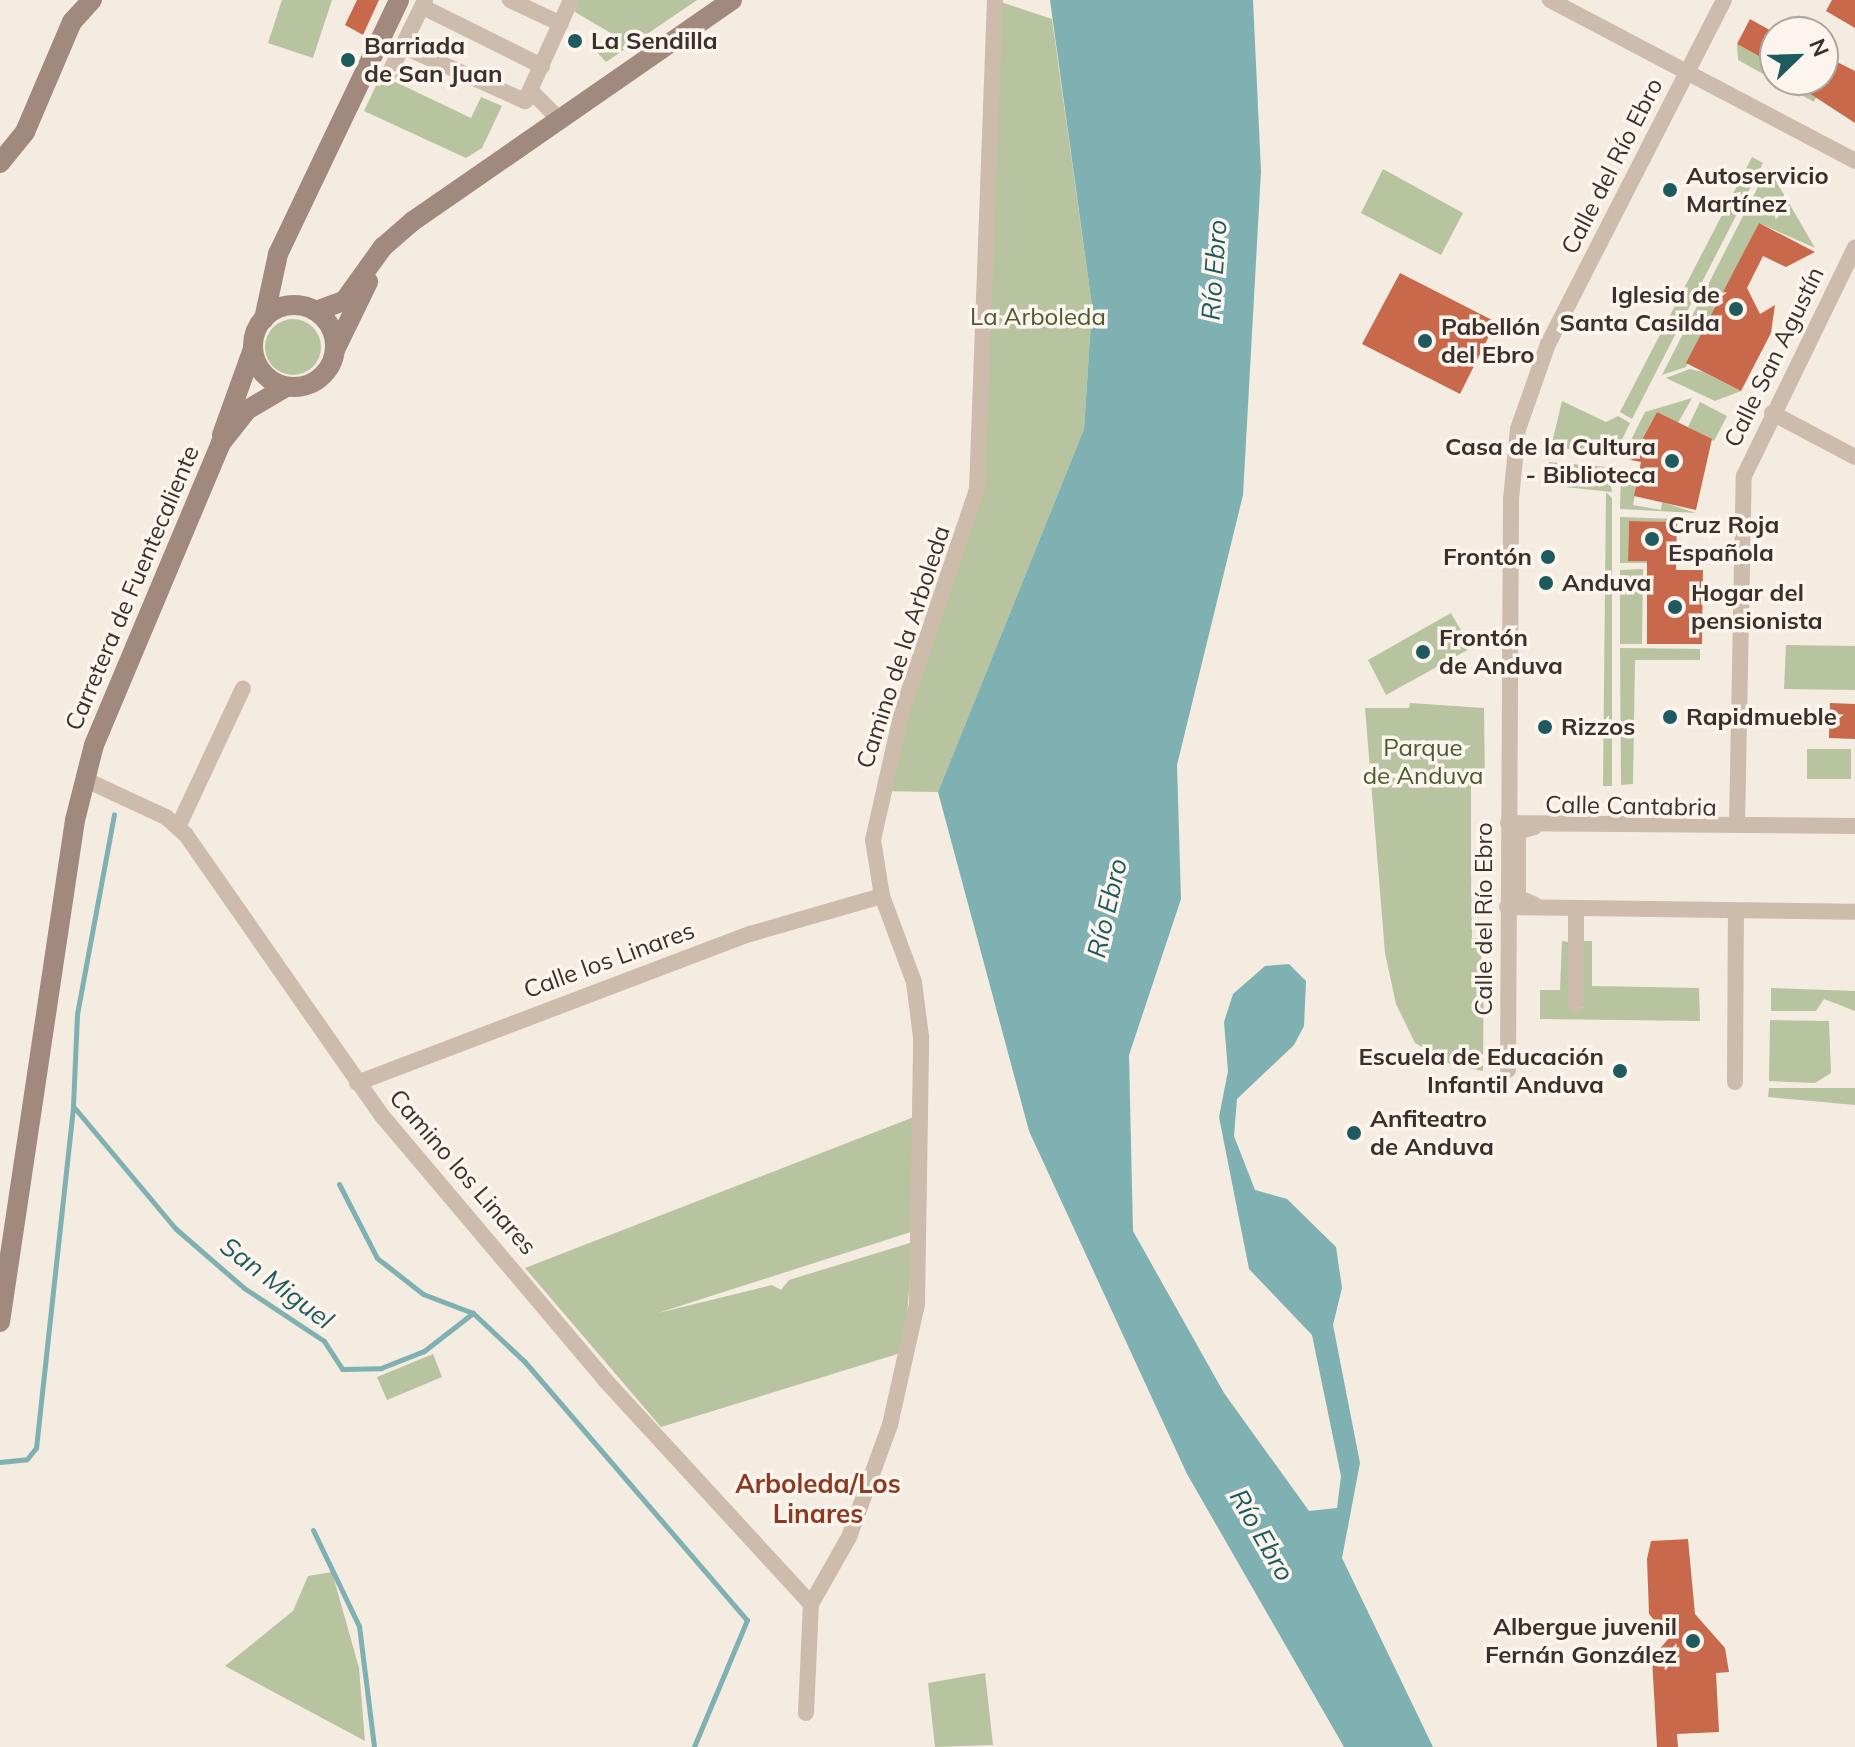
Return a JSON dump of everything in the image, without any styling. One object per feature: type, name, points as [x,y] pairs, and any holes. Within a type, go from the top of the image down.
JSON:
[{"type":"main road","points":[[0,163],[25,132],[72,22],[92,0]]},
{"type":"main road","points":[[264,319],[344,301],[373,260],[413,221],[552,115],[732,0]]},
{"type":"main road","points":[[221,443],[264,319],[278,254],[398,2]]},
{"type":"main road","points":[[278,254],[280,283],[331,328],[335,350]]},
{"type":"main road","points":[[221,443],[247,410],[286,387],[323,376],[373,260]]},
{"type":"main road","points":[[253,349],[264,373],[286,387]]},
{"type":"main road","name":"Carretera de Fuentecaliente","points":[[0,1322],[84,779],[107,706],[221,443]]},
{"type":"street","points":[[510,0],[561,24]]},
{"type":"street","points":[[402,46],[521,101],[531,91],[571,0]]},
{"type":"street","name":"Camino de la Arboleda","points":[[806,1713],[811,1604],[849,1537],[890,1425],[917,1304],[921,1037],[914,982],[882,896],[873,840],[881,791],[968,524],[984,431],[987,65],[995,0]]},
{"type":"street","points":[[1550,0],[1855,161]]},
{"type":"street","name":"Calle del Río Ebro","points":[[1508,1070],[1508,823],[1518,429],[1548,344],[1724,0]]},
{"type":"street","points":[[398,2],[424,2],[542,66]]},
{"type":"street","points":[[387,78],[424,2]]},
{"type":"street","points":[[531,91],[552,115]]},
{"type":"street","name":"Calle San Agustín","points":[[1737,825],[1744,476],[1855,247]]},
{"type":"street","points":[[1772,413],[1855,457]]},
{"type":"street","points":[[178,827],[243,688]]},
{"type":"street","name":"Camino los Linares","points":[[84,779],[178,827],[357,1083],[605,1380],[811,1604]]},
{"type":"street","name":"Calle Cantabria","points":[[1508,823],[1855,829]]},
{"type":"street","name":"Calle Cantabria","points":[[1855,829],[1527,828],[1520,833],[1520,896],[1530,903],[1855,910]]},
{"type":"street","name":"Calle los Linares","points":[[357,1083],[750,934],[882,896]]},
{"type":"street","name":"Calle Cantabria","points":[[1507,907],[1855,910]]},
{"type":"street","points":[[1576,909],[1576,1003]]},
{"type":"street","points":[[1735,1082],[1736,911]]},
{"type":"green space","points":[[282,0],[332,0],[313,58],[268,43]]},
{"type":"green space","points":[[577,0],[697,0],[606,62],[594,49],[614,35],[575,12]]},
{"type":"green space","name":"La Arboleda","points":[[995,0],[1052,19],[1092,306],[1084,429],[938,792],[881,791],[968,524]]},
{"type":"green space","points":[[1737,44],[1759,56],[1759,72],[1738,60]]},
{"type":"green space","points":[[381,75],[471,118],[481,97],[502,106],[482,148],[466,158],[364,111]]},
{"type":"green space","points":[[1803,96],[1817,96],[1814,102]]},
{"type":"green space","points":[[1752,157],[1763,163],[1632,419],[1620,412]]},
{"type":"green space","points":[[1768,167],[1815,248],[1759,223],[1686,367],[1662,375]]},
{"type":"green space","points":[[1383,169],[1463,213],[1441,255],[1361,213]]},
{"type":"green space","points":[[293,319],[313,327],[321,347],[313,367],[293,375],[273,367],[265,347],[273,327]]},
{"type":"green space","points":[[1690,369],[1741,391],[1715,401],[1666,378]]},
{"type":"green space","points":[[1692,398],[1678,423],[1657,412],[1631,460],[1623,456],[1645,412]]},
{"type":"green space","points":[[1562,401],[1606,422],[1618,416],[1630,423],[1615,454],[1551,447]]},
{"type":"green space","points":[[1700,402],[1727,416],[1714,441],[1688,427]]},
{"type":"green space","points":[[1549,462],[1607,467],[1612,492],[1545,485]]},
{"type":"green space","points":[[1621,475],[1638,478],[1633,505],[1661,510],[1662,502],[1696,513],[1620,509]]},
{"type":"green space","points":[[1606,492],[1612,498],[1612,786],[1603,786]]},
{"type":"green space","points":[[1620,517],[1703,520],[1703,523],[1629,521],[1628,560],[1676,563],[1620,563]]},
{"type":"green space","points":[[1643,569],[1642,644],[1620,644],[1620,570]]},
{"type":"green space","name":"Frontón de Anduva","points":[[1451,613],[1471,648],[1386,695],[1368,660]]},
{"type":"green space","points":[[1786,645],[1855,646],[1855,690],[1784,689]]},
{"type":"green space","points":[[1620,648],[1700,649],[1700,660],[1635,660],[1633,784],[1621,785]]},
{"type":"green space","name":"Parque de Anduva","points":[[1410,703],[1484,708],[1485,786],[1471,785],[1472,938],[1484,939],[1483,1071],[1450,1064],[1415,1043],[1396,1004],[1385,953],[1365,708],[1409,708]]},
{"type":"green space","points":[[1807,749],[1851,749],[1851,779],[1807,779]]},
{"type":"green space","points":[[1562,941],[1569,942],[1569,1007],[1583,1008],[1583,941],[1592,941],[1592,986],[1699,988],[1700,1021],[1540,1019],[1540,990],[1560,990]]},
{"type":"green space","points":[[1771,988],[1855,991],[1855,1011],[1824,999],[1816,1011],[1771,1011]]},
{"type":"green space","points":[[1770,1020],[1829,1021],[1831,1073],[1815,1083],[1769,1081]]},
{"type":"green space","points":[[1769,1088],[1855,1088],[1855,1105],[1768,1097]]},
{"type":"green space","points":[[914,1117],[911,1232],[658,1313],[772,1285],[781,1290],[789,1280],[913,1242],[904,1352],[661,1427],[525,1268]]},
{"type":"green space","points":[[433,1354],[442,1377],[387,1400],[377,1377]]},
{"type":"green space","points":[[332,1572],[359,1668],[365,1741],[225,1666],[293,1611],[308,1576]]},
{"type":"green space","points":[[985,1673],[993,1745],[935,1747],[928,1683]]},
{"type":"water","name":"Río Ebro","points":[[1050,0],[1253,0],[1261,171],[1243,495],[1177,765],[1181,899],[1129,1055],[1133,1231],[1224,1393],[1309,1511],[1337,1508],[1341,1476],[1312,1335],[1249,1269],[1219,1117],[1228,1071],[1224,1022],[1233,994],[1265,966],[1289,964],[1306,981],[1304,1026],[1294,1045],[1237,1099],[1234,1136],[1255,1190],[1287,1199],[1336,1247],[1342,1288],[1333,1325],[1360,1463],[1342,1558],[1433,1747],[1344,1747],[1187,1474],[1029,1131],[938,792],[1084,429],[1092,306]]},
{"type":"building","points":[[357,0],[379,0],[363,35],[345,25]]},
{"type":"building","points":[[1832,0],[1855,0],[1855,28],[1839,16],[1826,11]]},
{"type":"building","points":[[1750,19],[1759,24],[1759,56],[1737,44]]},
{"type":"building","points":[[1839,63],[1855,71],[1855,123],[1814,96],[1839,96]]},
{"type":"building","name":"Iglesia de Santa Casilda","points":[[1759,223],[1815,252],[1786,267],[1763,256],[1747,288],[1760,314],[1775,305],[1771,333],[1741,391],[1686,363]]},
{"type":"building","name":"Pabellón del Ebro","points":[[1400,273],[1496,322],[1460,394],[1362,344]]},
{"type":"building","name":"Casa de la Cultura - Biblioteca","points":[[1657,412],[1712,439],[1696,510],[1634,496],[1641,462],[1631,460]]},
{"type":"building","name":"Hogar del pensionista","points":[[1629,521],[1677,522],[1676,570],[1703,570],[1702,644],[1647,644],[1647,561],[1628,561]]},
{"type":"building","points":[[1830,703],[1855,704],[1855,739],[1829,738]]},
{"type":"building","name":"Albergue juvenil Fernán González","points":[[1688,1539],[1695,1614],[1725,1648],[1729,1672],[1716,1673],[1719,1732],[1677,1734],[1678,1747],[1657,1747],[1652,1658],[1669,1638],[1649,1614],[1647,1559],[1651,1541]]},
{"type":"waterway","points":[[73,1106],[77,1014],[114,814]]},
{"type":"waterway","name":"San Miguel","points":[[0,1462],[27,1459],[36,1448],[73,1106],[176,1229],[244,1288],[324,1341],[342,1369],[381,1368],[424,1351],[473,1313],[525,1362],[747,1620],[694,1747]]},
{"type":"waterway","points":[[339,1184],[377,1258],[423,1294],[473,1313]]},
{"type":"waterway","points":[[313,1530],[359,1626],[374,1747]]},
{"type":"place","name":"La Sendilla","points":[[575,41]]},
{"type":"place","name":"Barriada de San Juan","points":[[348,60]]},
{"type":"place","name":"Autoservicio Martínez","points":[[1670,190]]},
{"type":"place","name":"Iglesia de Santa Casilda","points":[[1736,309]]},
{"type":"place","name":"Pabellón del Ebro","points":[[1425,341]]},
{"type":"place","name":"Casa de la Cultura - Biblioteca","points":[[1672,461]]},
{"type":"place","name":"Cruz Roja Española","points":[[1652,539]]},
{"type":"place","name":"Frontón","points":[[1548,557]]},
{"type":"place","name":"Anduva","points":[[1546,583]]},
{"type":"place","name":"Hogar del pensionista","points":[[1675,607]]},
{"type":"place","name":"Frontón de Anduva","points":[[1423,652]]},
{"type":"place","name":"Rapidmueble","points":[[1670,717]]},
{"type":"place","name":"Rizzos","points":[[1545,727]]},
{"type":"place","name":"Escuela de Educación Infantil Anduva","points":[[1620,1071]]},
{"type":"place","name":"Anfiteatro de Anduva","points":[[1354,1133]]},
{"type":"place","name":"Albergue juvenil Fernán González","points":[[1693,1641]]},
{"type":"district","name":"Arboleda/Los Linares","points":[[818,1499]]}]
